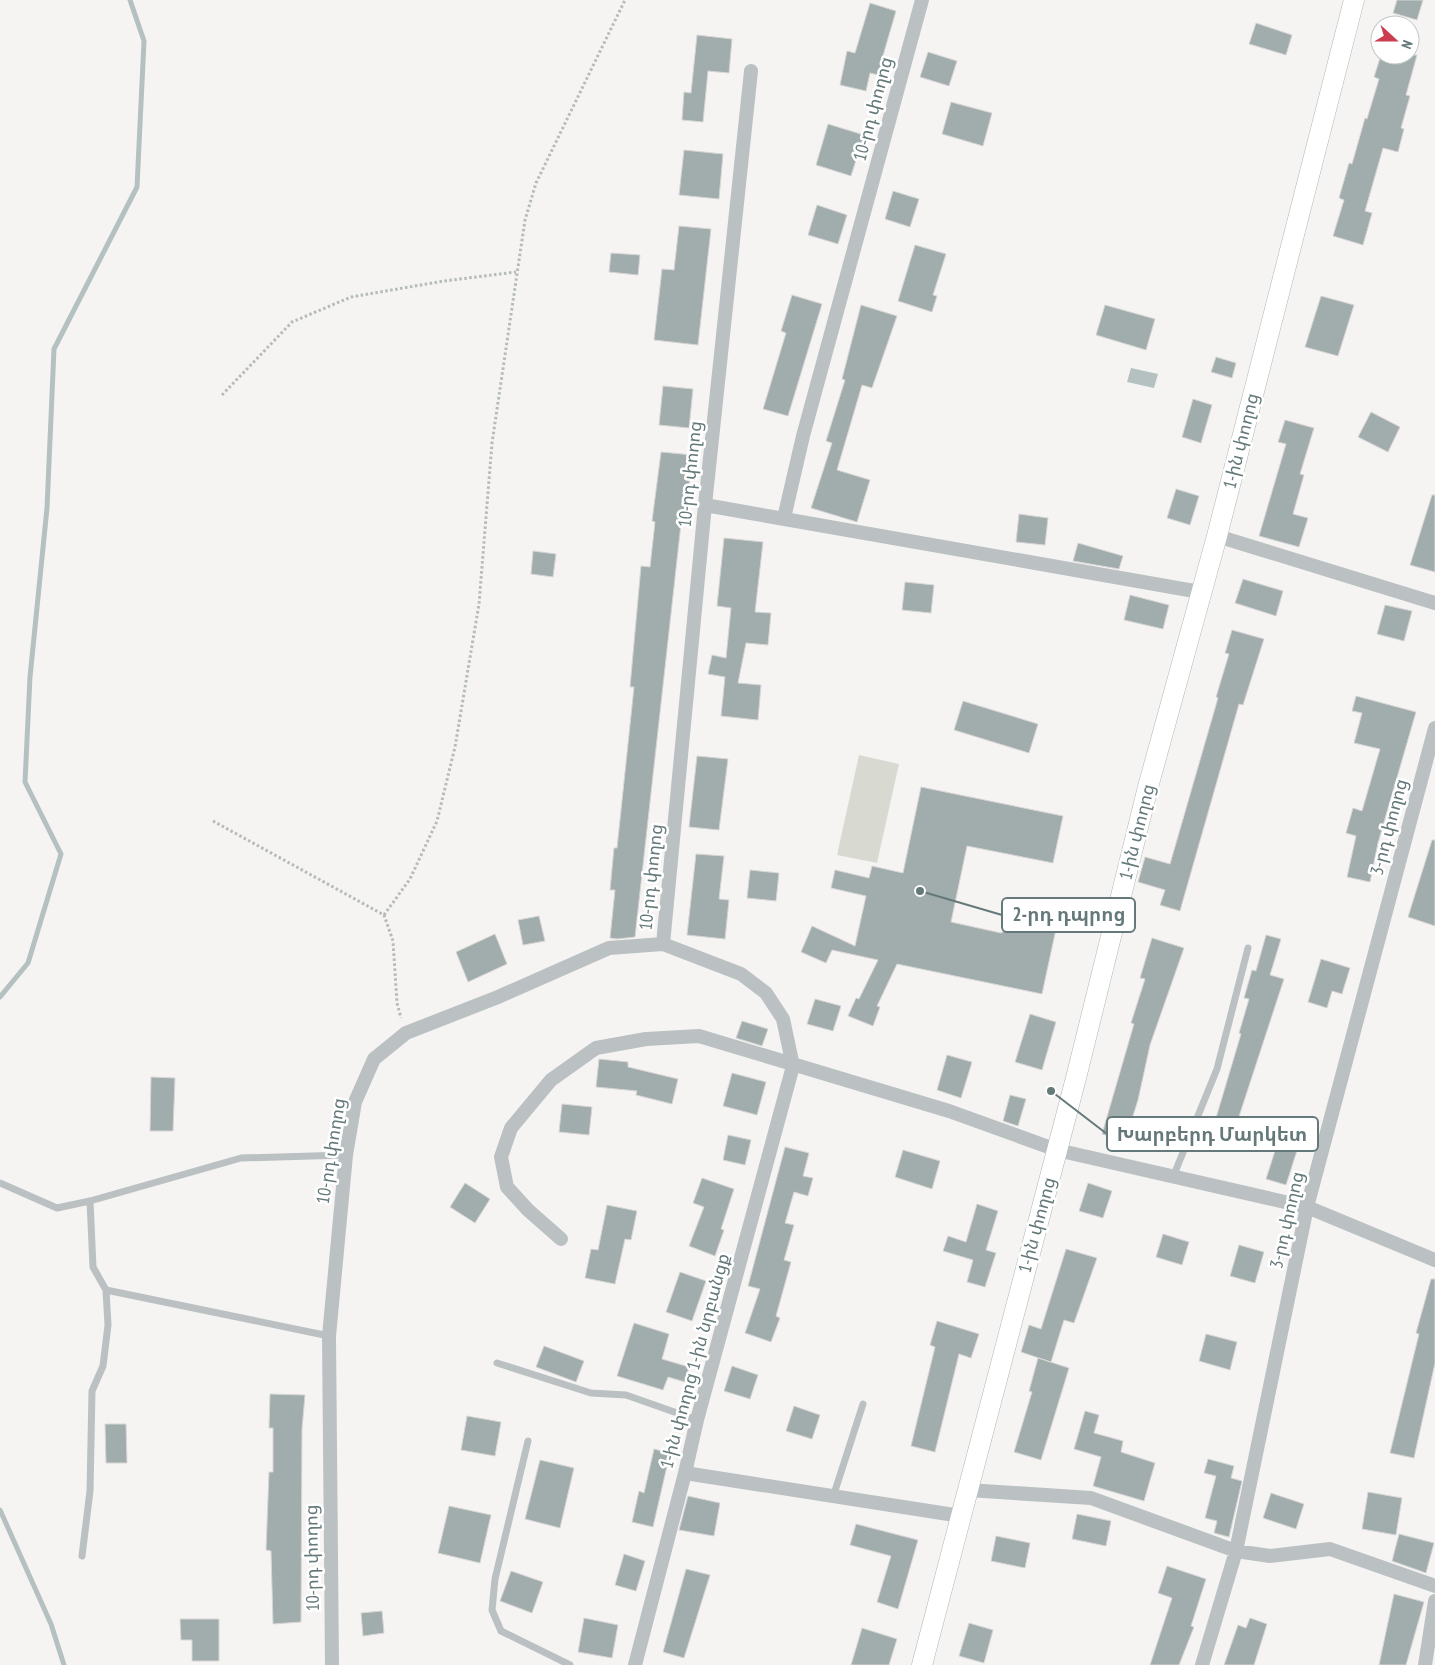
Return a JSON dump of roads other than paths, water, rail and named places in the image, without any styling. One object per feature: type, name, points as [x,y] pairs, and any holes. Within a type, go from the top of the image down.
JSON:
[{"type":"main road","name":"1-ին փողոց","points":[[922,1665],[1057,1150],[1148,787],[1200,592],[1217,536],[1354,0]]},
{"type":"street","name":"10-րդ փողոց","points":[[784,518],[803,436],[922,0]]},
{"type":"street","name":"10-րդ փողոց","points":[[332,1665],[329,1336],[346,1155],[355,1102],[374,1059],[406,1033],[498,997],[609,948],[663,944],[706,505],[752,71]]},
{"type":"street","points":[[706,505],[1200,592]]},
{"type":"street","points":[[1217,536],[1435,603]]},
{"type":"street","name":"3-րդ փողոց","points":[[1202,1665],[1236,1551],[1307,1207],[1435,728]]},
{"type":"street","points":[[663,944],[741,974],[766,993],[782,1019],[793,1066]]},
{"type":"street","points":[[561,1239],[528,1210],[507,1187],[501,1157],[511,1128],[551,1080],[596,1048],[646,1039],[699,1036],[793,1066],[949,1111],[1057,1150],[1307,1207],[1435,1260]]},
{"type":"street","name":"1-ին փողոց 1-ին նրբանցք","points":[[635,1665],[697,1420],[793,1066]]},
{"type":"street","points":[[685,1473],[961,1516]]},
{"type":"street","points":[[968,1490],[1091,1498],[1236,1551],[1270,1556],[1330,1549],[1435,1586]]},
{"type":"street","points":[[1425,1665],[1435,1601]]},
{"type":"lane","points":[[1173,1177],[1217,1068],[1248,948]]},
{"type":"lane","points":[[0,1183],[57,1208],[90,1201],[242,1158],[346,1155]]},
{"type":"lane","points":[[82,1556],[90,1491],[92,1391],[103,1366],[108,1325],[106,1290],[93,1268],[90,1201]]},
{"type":"lane","points":[[106,1290],[329,1336]]},
{"type":"lane","points":[[497,1363],[591,1393],[626,1395],[697,1420]]},
{"type":"lane","points":[[833,1497],[863,1404]]},
{"type":"lane","points":[[528,1441],[495,1579],[492,1610],[501,1631],[570,1665]]},
{"type":"waterway","points":[[0,997],[28,963],[61,854],[25,782],[30,677],[47,508],[54,349],[137,187],[144,41],[130,0]]},
{"type":"waterway","points":[[0,1510],[51,1624],[64,1665]]},
{"type":"place","name":"2-րդ դպրոց","points":[[920,891]]},
{"type":"place","name":"Խարբերդ Մարկետ","points":[[1051,1091]]}]
